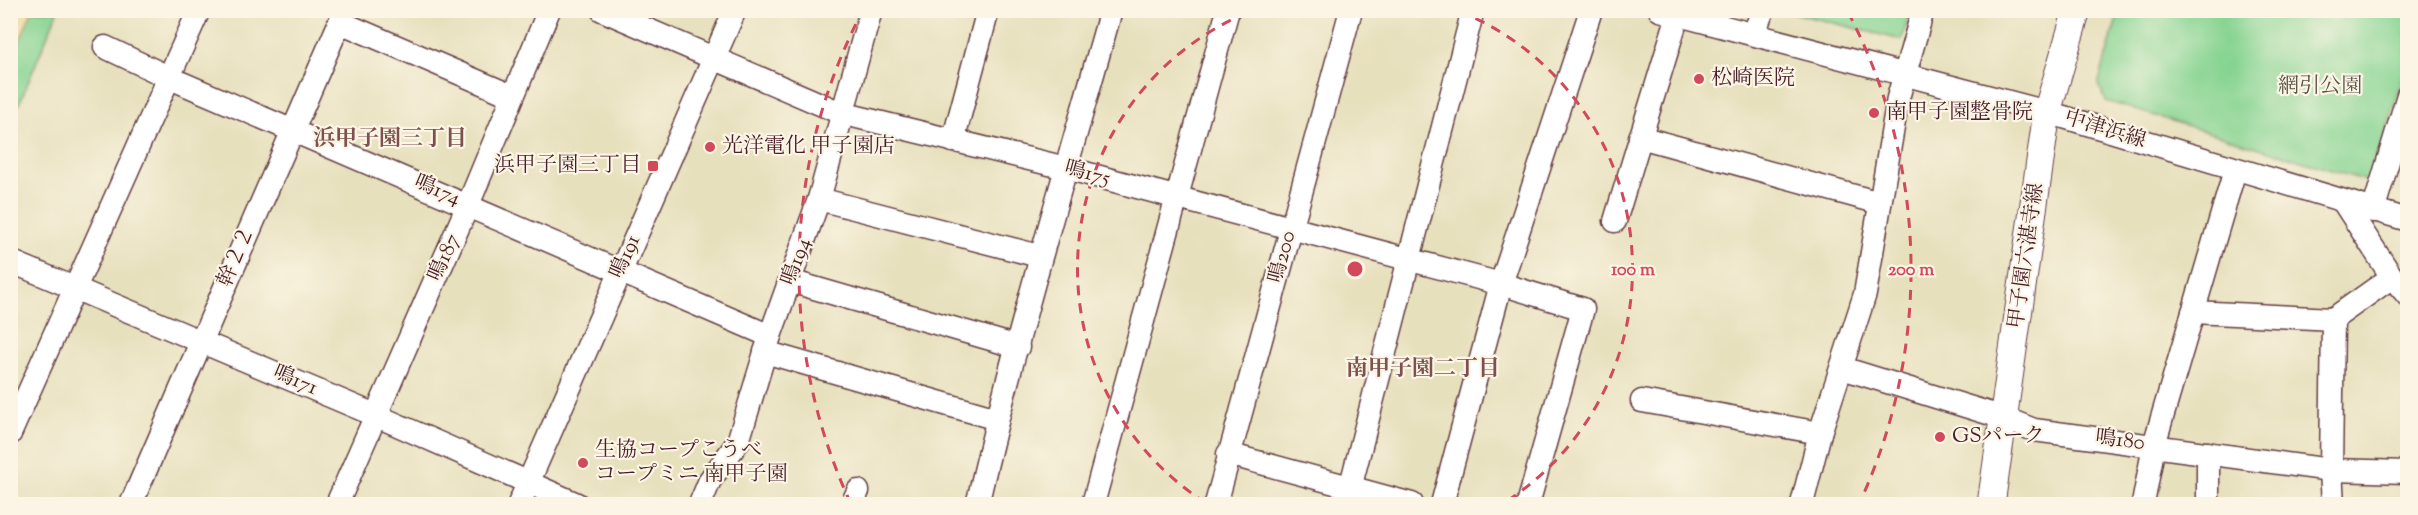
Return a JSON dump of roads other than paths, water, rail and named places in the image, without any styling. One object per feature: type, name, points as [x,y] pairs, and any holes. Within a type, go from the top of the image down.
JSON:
[{"type":"main road","name":"甲子園六湛寺線","points":[[1991,504],[2047,112],[2077,10]]},
{"type":"street","points":[[10,434],[199,10]]},
{"type":"street","name":"鳴187","points":[[337,504],[468,205],[549,10]]},
{"type":"street","name":"鳴175","points":[[602,10],[713,60],[841,113],[1066,168],[1501,284],[1583,309],[1528,504]]},
{"type":"street","name":"鳴191","points":[[523,494],[735,10]]},
{"type":"street","name":"鳴194","points":[[700,504],[710,480],[738,442],[767,344],[819,199],[871,10]]},
{"type":"street","points":[[953,141],[988,10]]},
{"type":"street","points":[[980,504],[978,501],[997,418],[1018,347],[1040,256],[1111,10]]},
{"type":"street","points":[[1094,504],[1228,10]]},
{"type":"street","name":"鳴200","points":[[1216,504],[1228,453],[1351,10]]},
{"type":"street","points":[[1348,497],[1473,10]]},
{"type":"street","points":[[1442,504],[1501,284],[1591,10]]},
{"type":"street","points":[[1754,33],[1763,10]]},
{"type":"street","points":[[1802,504],[1820,433],[1865,294],[1903,76],[1923,10]]},
{"type":"street","points":[[1615,221],[1640,137],[1669,13]]},
{"type":"street","name":"中津浜線","points":[[1669,13],[1754,33],[1903,76],[2047,112],[2344,203],[2408,220]]},
{"type":"street","points":[[342,16],[512,96]]},
{"type":"street","name":"幹２２","points":[[131,504],[342,16]]},
{"type":"street","name":"鳴174","points":[[105,47],[170,78],[620,271],[767,344],[997,418]]},
{"type":"street","points":[[2373,211],[2408,95]]},
{"type":"street","points":[[1640,137],[1880,203]]},
{"type":"street","points":[[2143,504],[2154,445],[2235,170]]},
{"type":"street","points":[[819,199],[1040,256]]},
{"type":"street","points":[[2344,203],[2392,277],[2408,296]]},
{"type":"street","name":"鳴171","points":[[10,261],[375,415],[523,494],[577,504]]},
{"type":"street","points":[[2193,312],[2333,319],[2392,277]]},
{"type":"street","points":[[790,281],[1018,347]]},
{"type":"street","points":[[2333,319],[2331,470],[2333,504]]},
{"type":"street","name":"鳴180","points":[[1842,368],[2004,418],[2034,430],[2331,470],[2408,472]]},
{"type":"street","points":[[1642,401],[1820,433]]},
{"type":"street","points":[[1228,453],[1348,497],[1412,504]]},
{"type":"street","points":[[2208,453],[2208,504]]},
{"type":"place","name":"松崎医院","points":[[1699,79]]},
{"type":"place","name":"南甲子園整骨院","points":[[1874,113]]},
{"type":"place","name":"光洋電化 甲子園店","points":[[710,147]]},
{"type":"place","name":"浜甲子園三丁目","points":[[653,166]]},
{"type":"place","name":"GSパーク","points":[[1940,437]]},
{"type":"place","name":"生協コープこうべ コープミニ 南甲子園","points":[[583,463]]},
{"type":"district","name":"浜甲子園三丁目","points":[[390,140]]},
{"type":"district","name":"南甲子園二丁目","points":[[1423,370]]},
{"type":"park label","name":"網引公園","points":[[2320,87]]}]
